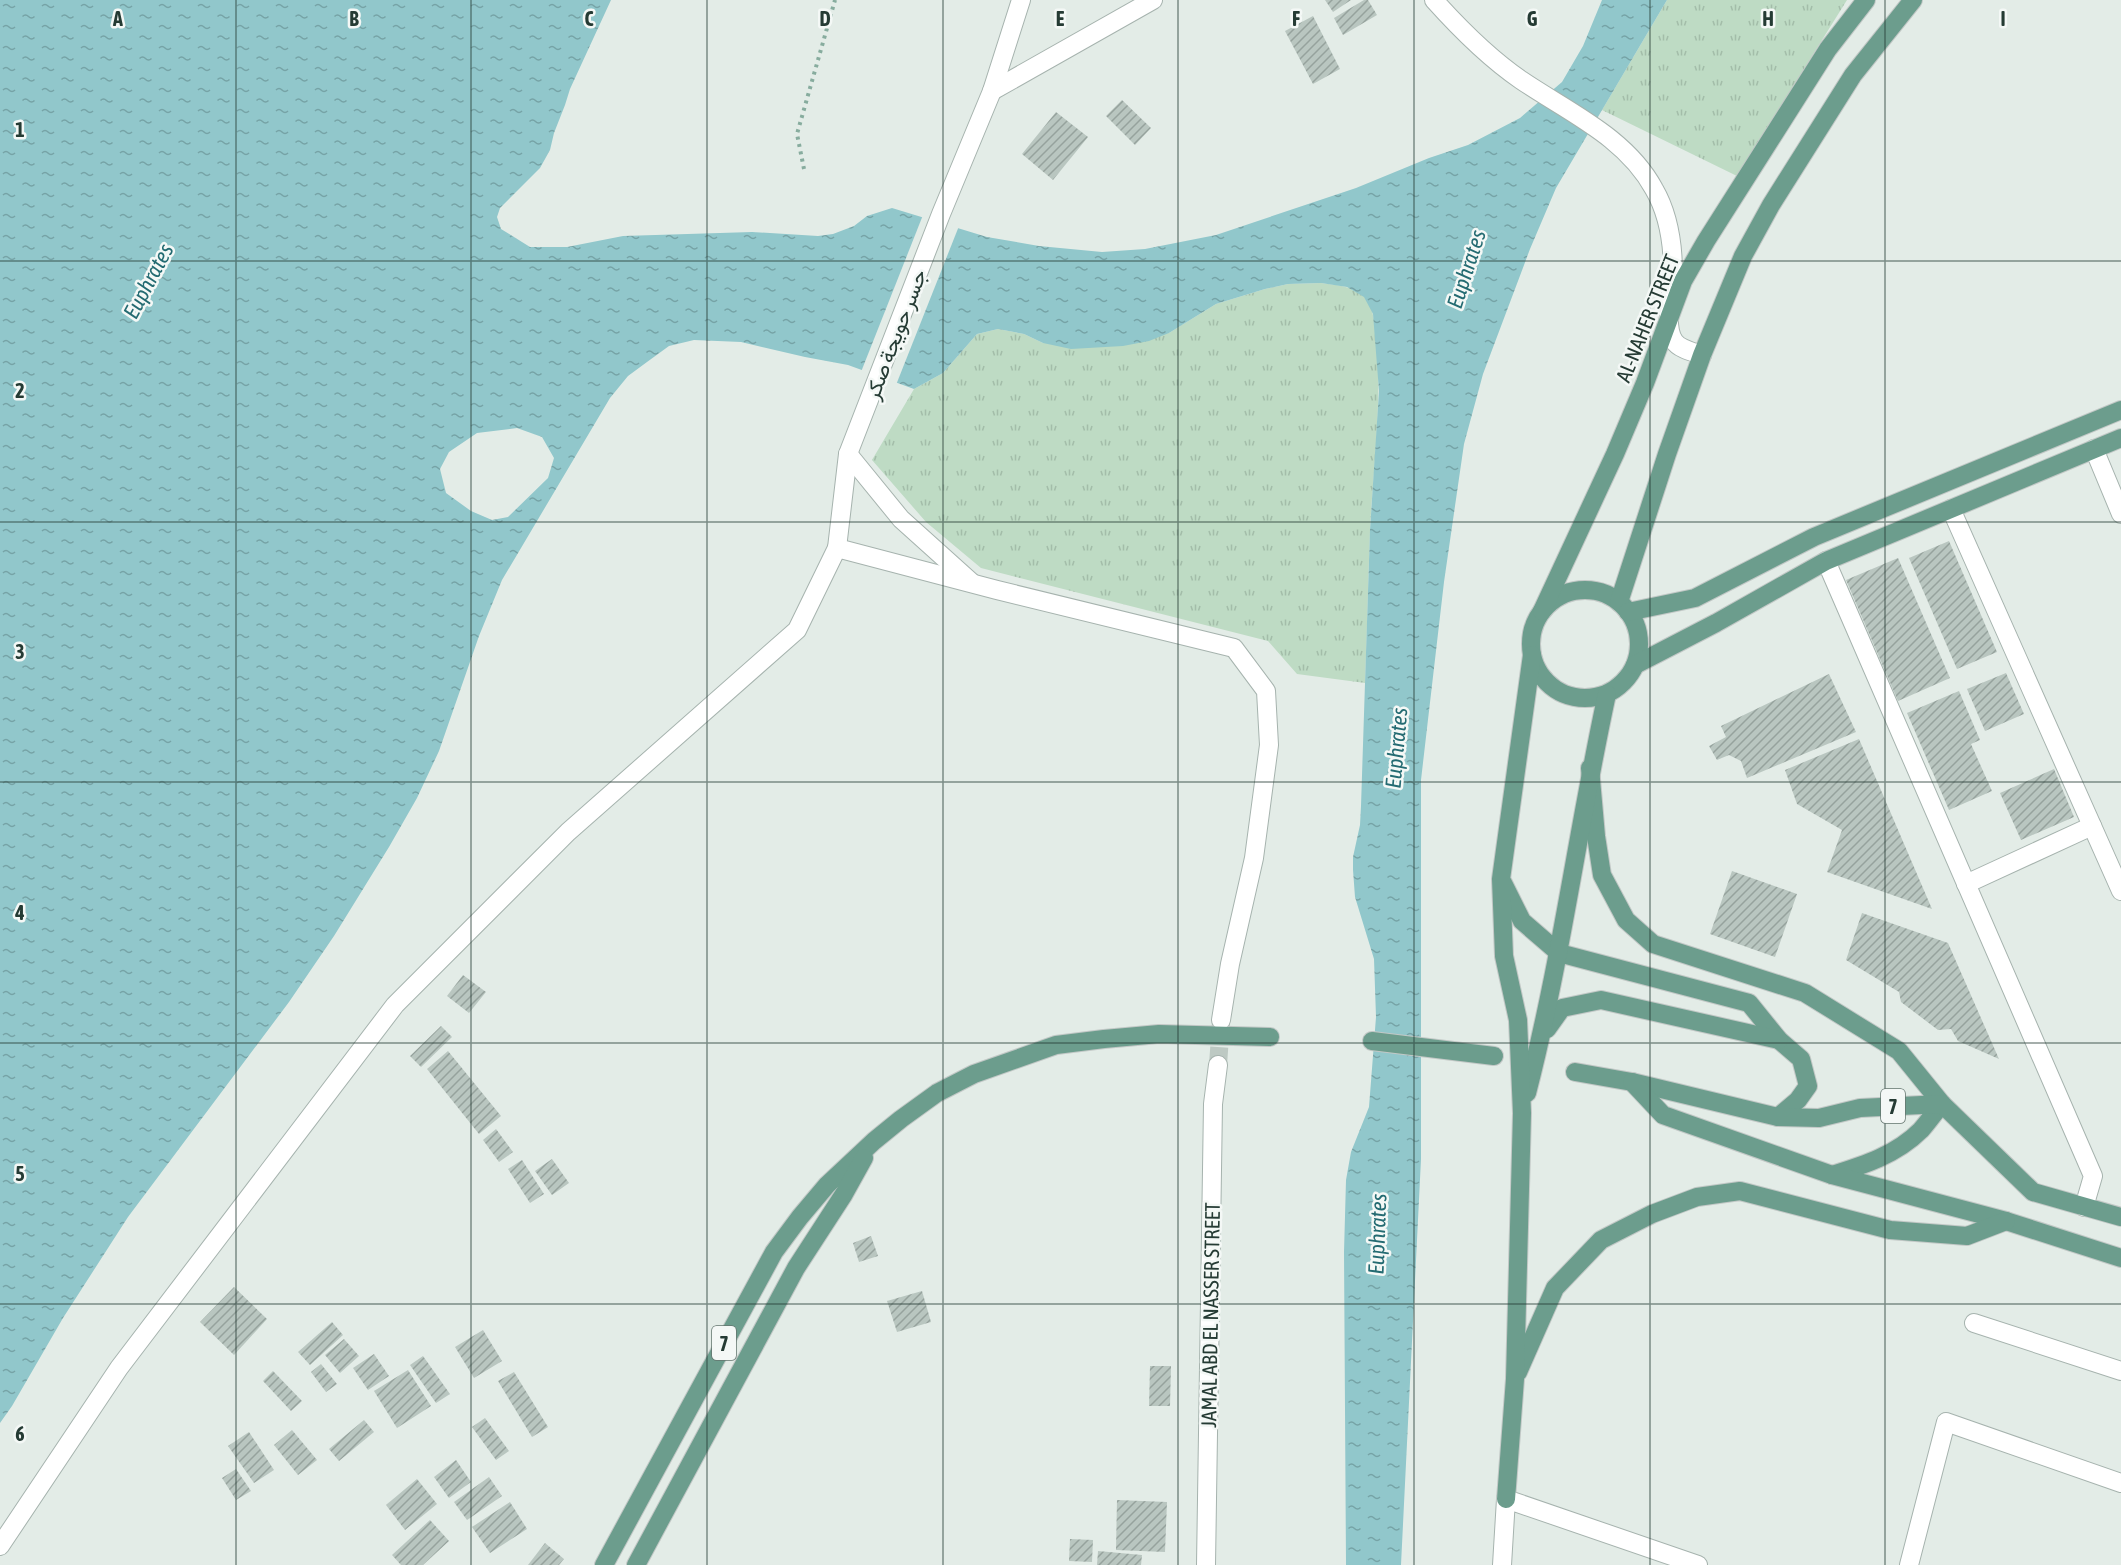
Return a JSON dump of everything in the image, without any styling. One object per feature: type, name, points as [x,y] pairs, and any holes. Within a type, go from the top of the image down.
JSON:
[{"type":"main road","name":"AL-NAHER STREET","points":[[1542,611],[1597,497],[1645,383],[1683,281],[1828,49],[1866,0]]},
{"type":"main road","points":[[1624,607],[1666,454],[1702,355],[1743,256],[1771,205],[1853,75],[1913,0]]},
{"type":"main road","points":[[1624,607],[1695,598],[1814,537],[2121,410]]},
{"type":"main road","points":[[1635,665],[1716,623],[1826,561],[2121,438]]},
{"type":"main road","points":[[1506,1499],[1515,1379],[1522,1113],[1518,1020],[1504,956],[1501,879],[1532,655],[1531,640],[1534,625],[1542,611],[1553,600],[1569,592],[1586,590],[1604,594],[1624,607],[1637,628],[1639,647],[1635,665],[1628,677],[1607,694],[1591,698],[1575,698],[1560,693],[1547,683],[1537,670],[1532,655]]},
{"type":"main road","points":[[1522,1113],[1542,1035],[1559,953],[1590,768],[1607,694]]},
{"type":"main road","points":[[1590,768],[1602,875],[1626,920],[1653,944],[1805,993],[1899,1052],[1942,1104],[2033,1192],[2121,1217]]},
{"type":"main road","points":[[1501,879],[1522,921],[1559,953],[1749,1003],[1779,1040],[1801,1059],[1808,1086],[1798,1100],[1778,1117]]},
{"type":"main road","points":[[1542,1035],[1562,1008],[1601,1000],[1779,1040]]},
{"type":"main road","name":"7","points":[[604,1565],[774,1252],[827,1185],[901,1119],[937,1093],[974,1074],[1056,1045],[1159,1034],[1270,1037]]},
{"type":"main road","points":[[1372,1041],[1494,1056]]},
{"type":"main road","name":"7","points":[[1575,1072],[1632,1082],[1778,1117],[1819,1118],[1860,1108],[1942,1104]]},
{"type":"main road","points":[[1632,1082],[1663,1115],[1832,1175],[2006,1221],[2121,1258]]},
{"type":"main road","points":[[1832,1175],[1866,1165],[1893,1151],[1920,1130],[1942,1104]]},
{"type":"main road","name":"7","points":[[636,1565],[796,1268],[844,1194],[874,1141]]},
{"type":"main road","points":[[1515,1379],[1555,1288],[1601,1240],[1652,1214],[1697,1197],[1740,1191],[1890,1230],[1967,1236],[2006,1221]]},
{"type":"street","name":"جسر حويجة صكر","points":[[0,1546],[118,1368],[395,1005],[568,832],[797,630],[837,548],[848,454],[941,214],[992,91],[1021,0]]},
{"type":"street","points":[[992,91],[1153,0]]},
{"type":"street","points":[[1434,0],[1476,42],[1521,80],[1615,142],[1650,182],[1660,201],[1669,235],[1672,257],[1669,319],[1673,340],[1678,346],[1702,355]]},
{"type":"street","points":[[2094,448],[2121,514]]},
{"type":"street","points":[[848,454],[901,519],[974,585]]},
{"type":"street","points":[[1951,509],[2121,891]]},
{"type":"street","points":[[837,548],[974,585],[1234,648],[1266,691],[1269,745],[1254,858],[1230,964],[1221,1020]]},
{"type":"street","points":[[1826,561],[2093,1176],[2084,1207]]},
{"type":"street","points":[[1966,884],[2092,826]]},
{"type":"street","name":"JAMAL ABD EL NASSER STREET","points":[[1206,1565],[1213,1104],[1218,1065]]},
{"type":"street","points":[[1974,1323],[2121,1371]]},
{"type":"street","points":[[1909,1565],[1946,1422],[2121,1483]]},
{"type":"street","points":[[1502,1565],[1506,1499],[1698,1565]]},
{"type":"path","points":[[804,169],[797,134],[835,0]]},
{"type":"green space","points":[[1667,0],[1847,0],[1737,176],[1602,110]]},
{"type":"green space","points":[[1321,283],[1349,288],[1364,296],[1372,312],[1377,339],[1378,409],[1370,532],[1365,683],[1297,674],[1268,641],[981,568],[926,522],[872,460],[914,389],[943,373],[977,334],[998,329],[1024,334],[1043,343],[1169,333],[1216,304],[1288,284]]},
{"type":"water","name":"Euphrates","points":[[0,0],[611,0],[570,89],[550,150],[540,168],[500,208],[497,217],[501,229],[530,247],[567,247],[623,236],[752,232],[818,236],[833,234],[854,226],[867,216],[892,208],[987,237],[1039,246],[1102,252],[1145,249],[1216,235],[1356,188],[1429,158],[1468,145],[1520,118],[1562,82],[1583,46],[1602,0],[1667,0],[1556,188],[1530,249],[1483,374],[1464,444],[1444,582],[1421,780],[1421,1159],[1401,1565],[1346,1565],[1344,1252],[1346,1180],[1351,1152],[1369,1107],[1376,1017],[1374,959],[1355,897],[1353,857],[1360,825],[1370,530],[1379,391],[1373,314],[1364,297],[1347,287],[1321,283],[1288,284],[1216,304],[1169,333],[1149,341],[1123,346],[1071,349],[1043,343],[1024,334],[998,329],[977,334],[943,373],[914,389],[848,365],[741,342],[694,340],[669,346],[628,376],[610,398],[502,580],[479,636],[439,751],[417,798],[389,847],[334,936],[289,1002],[128,1217],[63,1318],[0,1423]],"holes":[[[517,428],[542,437],[554,458],[548,478],[508,517],[492,520],[471,511],[446,493],[440,469],[449,452],[477,433]]]},
{"type":"pier","points":[[923,215],[959,226],[896,385],[861,372]]},
{"type":"building","points":[[1325,0],[1351,0],[1333,12]]},
{"type":"building","points":[[1364,0],[1368,0],[1377,15],[1343,35],[1334,18]]},
{"type":"building","points":[[1313,16],[1340,69],[1313,84],[1285,31]]},
{"type":"building","points":[[1122,100],[1151,128],[1135,145],[1106,116]]},
{"type":"building","points":[[1056,112],[1088,137],[1053,180],[1022,154]]},
{"type":"building","points":[[1949,541],[1997,652],[1957,669],[1909,558]]},
{"type":"building","points":[[1898,558],[1950,678],[1898,701],[1846,580]]},
{"type":"building","points":[[2006,673],[2024,714],[1985,731],[1967,689]]},
{"type":"building","points":[[1829,674],[1856,732],[1747,778],[1741,761],[1729,755],[1717,760],[1709,746],[1726,737],[1721,726]]},
{"type":"building","points":[[1959,691],[1980,740],[1971,744],[1992,791],[1949,810],[1907,713]]},
{"type":"building","points":[[1859,739],[1932,909],[1827,872],[1842,830],[1797,804],[1785,770]]},
{"type":"building","points":[[2054,769],[2074,817],[2021,840],[2000,793]]},
{"type":"building","points":[[1732,871],[1797,894],[1775,957],[1710,934]]},
{"type":"building","points":[[1862,913],[1948,943],[1999,1059],[1958,1041],[1951,1029],[1938,1030],[1901,1002],[1899,992],[1846,960]]},
{"type":"building","points":[[463,975],[486,992],[469,1013],[447,996]]},
{"type":"building","points":[[441,1026],[452,1037],[421,1067],[410,1056]]},
{"type":"building","points":[[448,1051],[501,1116],[479,1134],[427,1069]]},
{"type":"building","points":[[496,1129],[513,1152],[499,1162],[483,1140]]},
{"type":"building","points":[[552,1159],[569,1183],[552,1195],[535,1171]]},
{"type":"building","points":[[522,1160],[544,1194],[530,1203],[508,1169]]},
{"type":"building","points":[[871,1236],[878,1256],[859,1262],[853,1243]]},
{"type":"building","points":[[234,1287],[267,1319],[234,1355],[200,1322]]},
{"type":"building","points":[[922,1291],[931,1322],[897,1332],[887,1301]]},
{"type":"building","points":[[332,1322],[343,1335],[310,1365],[298,1352]]},
{"type":"building","points":[[483,1330],[502,1361],[474,1378],[455,1347]]},
{"type":"building","points":[[344,1339],[359,1356],[340,1373],[325,1355]]},
{"type":"building","points":[[374,1354],[389,1376],[368,1390],[353,1368]]},
{"type":"building","points":[[423,1356],[450,1394],[436,1403],[410,1365]]},
{"type":"building","points":[[321,1364],[337,1384],[326,1392],[311,1372]]},
{"type":"building","points":[[1150,1366],[1171,1366],[1170,1406],[1149,1406]]},
{"type":"building","points":[[408,1370],[431,1406],[397,1428],[374,1391]]},
{"type":"building","points":[[273,1371],[302,1401],[291,1411],[263,1381]]},
{"type":"building","points":[[514,1372],[548,1427],[532,1437],[498,1381]]},
{"type":"building","points":[[485,1418],[509,1451],[496,1460],[472,1427]]},
{"type":"building","points":[[364,1420],[374,1432],[339,1461],[329,1449]]},
{"type":"building","points":[[292,1430],[317,1460],[298,1475],[274,1445]]},
{"type":"building","points":[[249,1432],[274,1470],[254,1483],[228,1446]]},
{"type":"building","points":[[456,1460],[471,1482],[449,1498],[434,1477]]},
{"type":"building","points":[[236,1469],[251,1491],[236,1500],[222,1478]]},
{"type":"building","points":[[489,1477],[502,1496],[467,1520],[454,1502]]},
{"type":"building","points":[[417,1479],[437,1504],[405,1530],[386,1505]]},
{"type":"building","points":[[1117,1500],[1167,1502],[1165,1552],[1116,1550]]},
{"type":"building","points":[[510,1502],[527,1529],[490,1553],[472,1527]]},
{"type":"building","points":[[430,1520],[449,1541],[423,1565],[401,1565],[392,1555]]},
{"type":"building","points":[[1070,1539],[1093,1540],[1092,1562],[1069,1561]]},
{"type":"building","points":[[545,1543],[564,1559],[559,1565],[528,1565]]},
{"type":"building","points":[[1098,1551],[1142,1555],[1141,1565],[1097,1565]]},
{"type":"tunnel","points":[[1218,1065],[1221,1022]]}]
